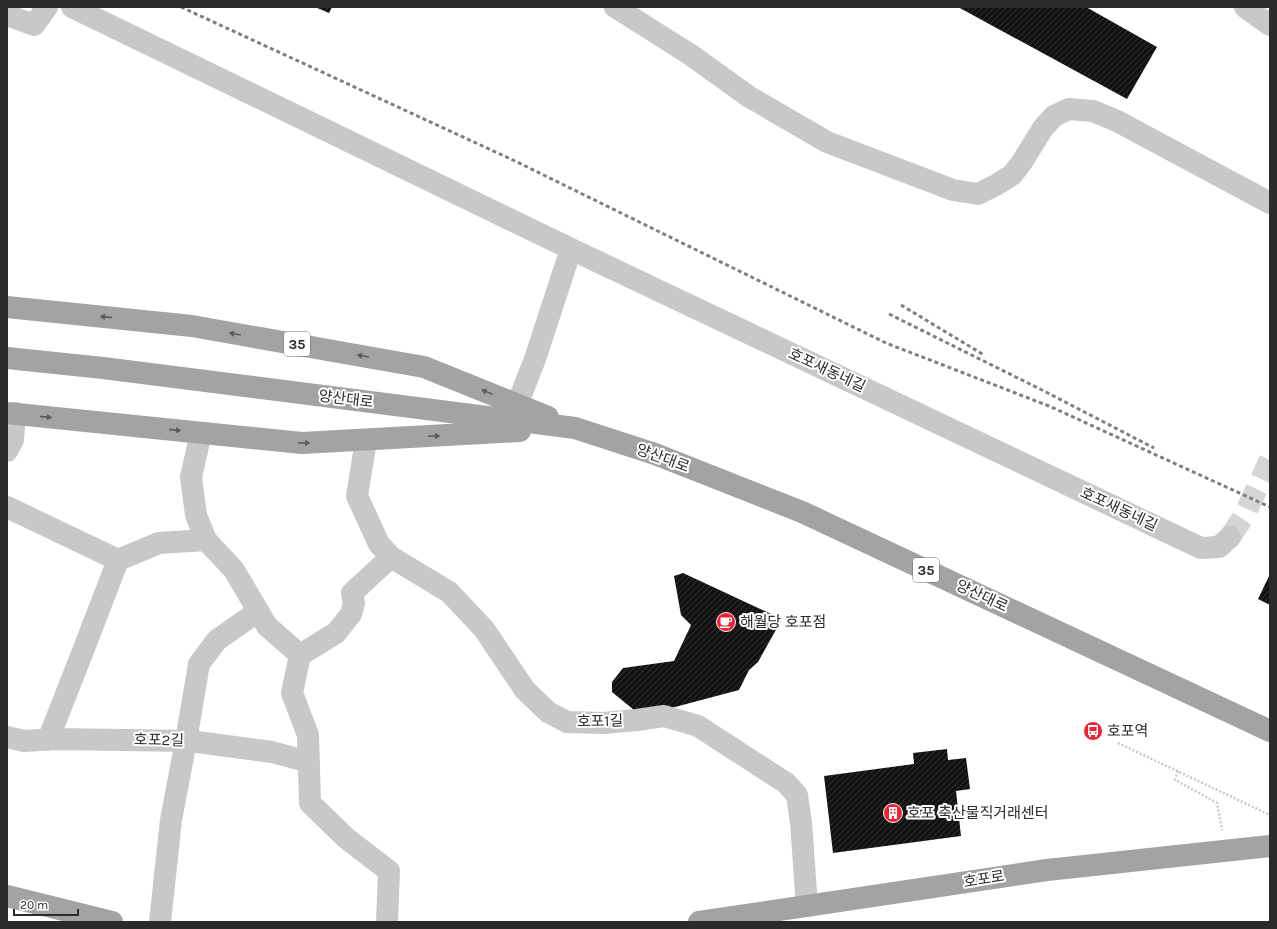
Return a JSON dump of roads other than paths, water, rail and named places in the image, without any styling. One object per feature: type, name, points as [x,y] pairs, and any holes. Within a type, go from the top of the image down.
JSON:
[{"type":"main road","name":"35","points":[[7,307],[192,326],[424,366],[575,428]]},
{"type":"main road","name":"양산대로","points":[[7,358],[104,368],[575,428],[655,454],[802,512],[1270,731]]},
{"type":"main road","name":"35","points":[[11,413],[302,444],[575,428]]},
{"type":"main road","name":"호포로","points":[[699,922],[1047,870],[1270,846]]},
{"type":"main road","points":[[7,896],[112,922]]},
{"type":"street","points":[[7,15],[34,25],[46,7]]},
{"type":"street","name":"호포새동네길","points":[[72,7],[571,249],[1201,548],[1219,547],[1230,537]]},
{"type":"street","points":[[615,7],[691,55],[748,96],[827,142],[953,190],[978,194],[1012,175],[1043,128],[1054,116],[1069,109],[1092,111],[1117,121],[1270,203]]},
{"type":"street","points":[[1245,7],[1270,25]]},
{"type":"street","points":[[517,405],[535,359],[571,249]]},
{"type":"street","points":[[7,451],[13,440],[11,413]]},
{"type":"street","points":[[201,433],[191,477],[196,515],[206,540],[234,570],[267,626],[300,655]]},
{"type":"street","name":"호포1길","points":[[366,440],[357,496],[380,544],[391,557],[449,592],[484,629],[525,690],[548,712],[567,722],[603,723],[664,716],[698,726],[786,783],[798,795],[807,906]]},
{"type":"street","points":[[7,507],[118,560]]},
{"type":"street","points":[[48,740],[118,560],[159,543],[206,540]]},
{"type":"street","points":[[387,922],[389,871],[346,838],[310,803],[308,735],[292,693],[300,655],[336,633],[351,614],[354,603],[352,593],[391,557]]},
{"type":"street","points":[[160,922],[171,820],[199,664],[217,640],[258,612]]},
{"type":"street","name":"호포2길","points":[[7,737],[24,741],[186,741],[272,752],[309,762]]},
{"type":"tunnel","points":[[1230,537],[1244,516],[1270,460]]},
{"type":"railway","points":[[181,7],[515,161],[886,343],[1049,406],[1270,507]]},
{"type":"railway","points":[[901,305],[984,355]]},
{"type":"railway","points":[[889,314],[1042,390],[1154,448]]},
{"type":"place","name":"해월당 호포점","points":[[726,622]]},
{"type":"place","name":"호포역","points":[[1093,731]]},
{"type":"place","name":"호포 축산물직거래센터","points":[[893,813]]}]
